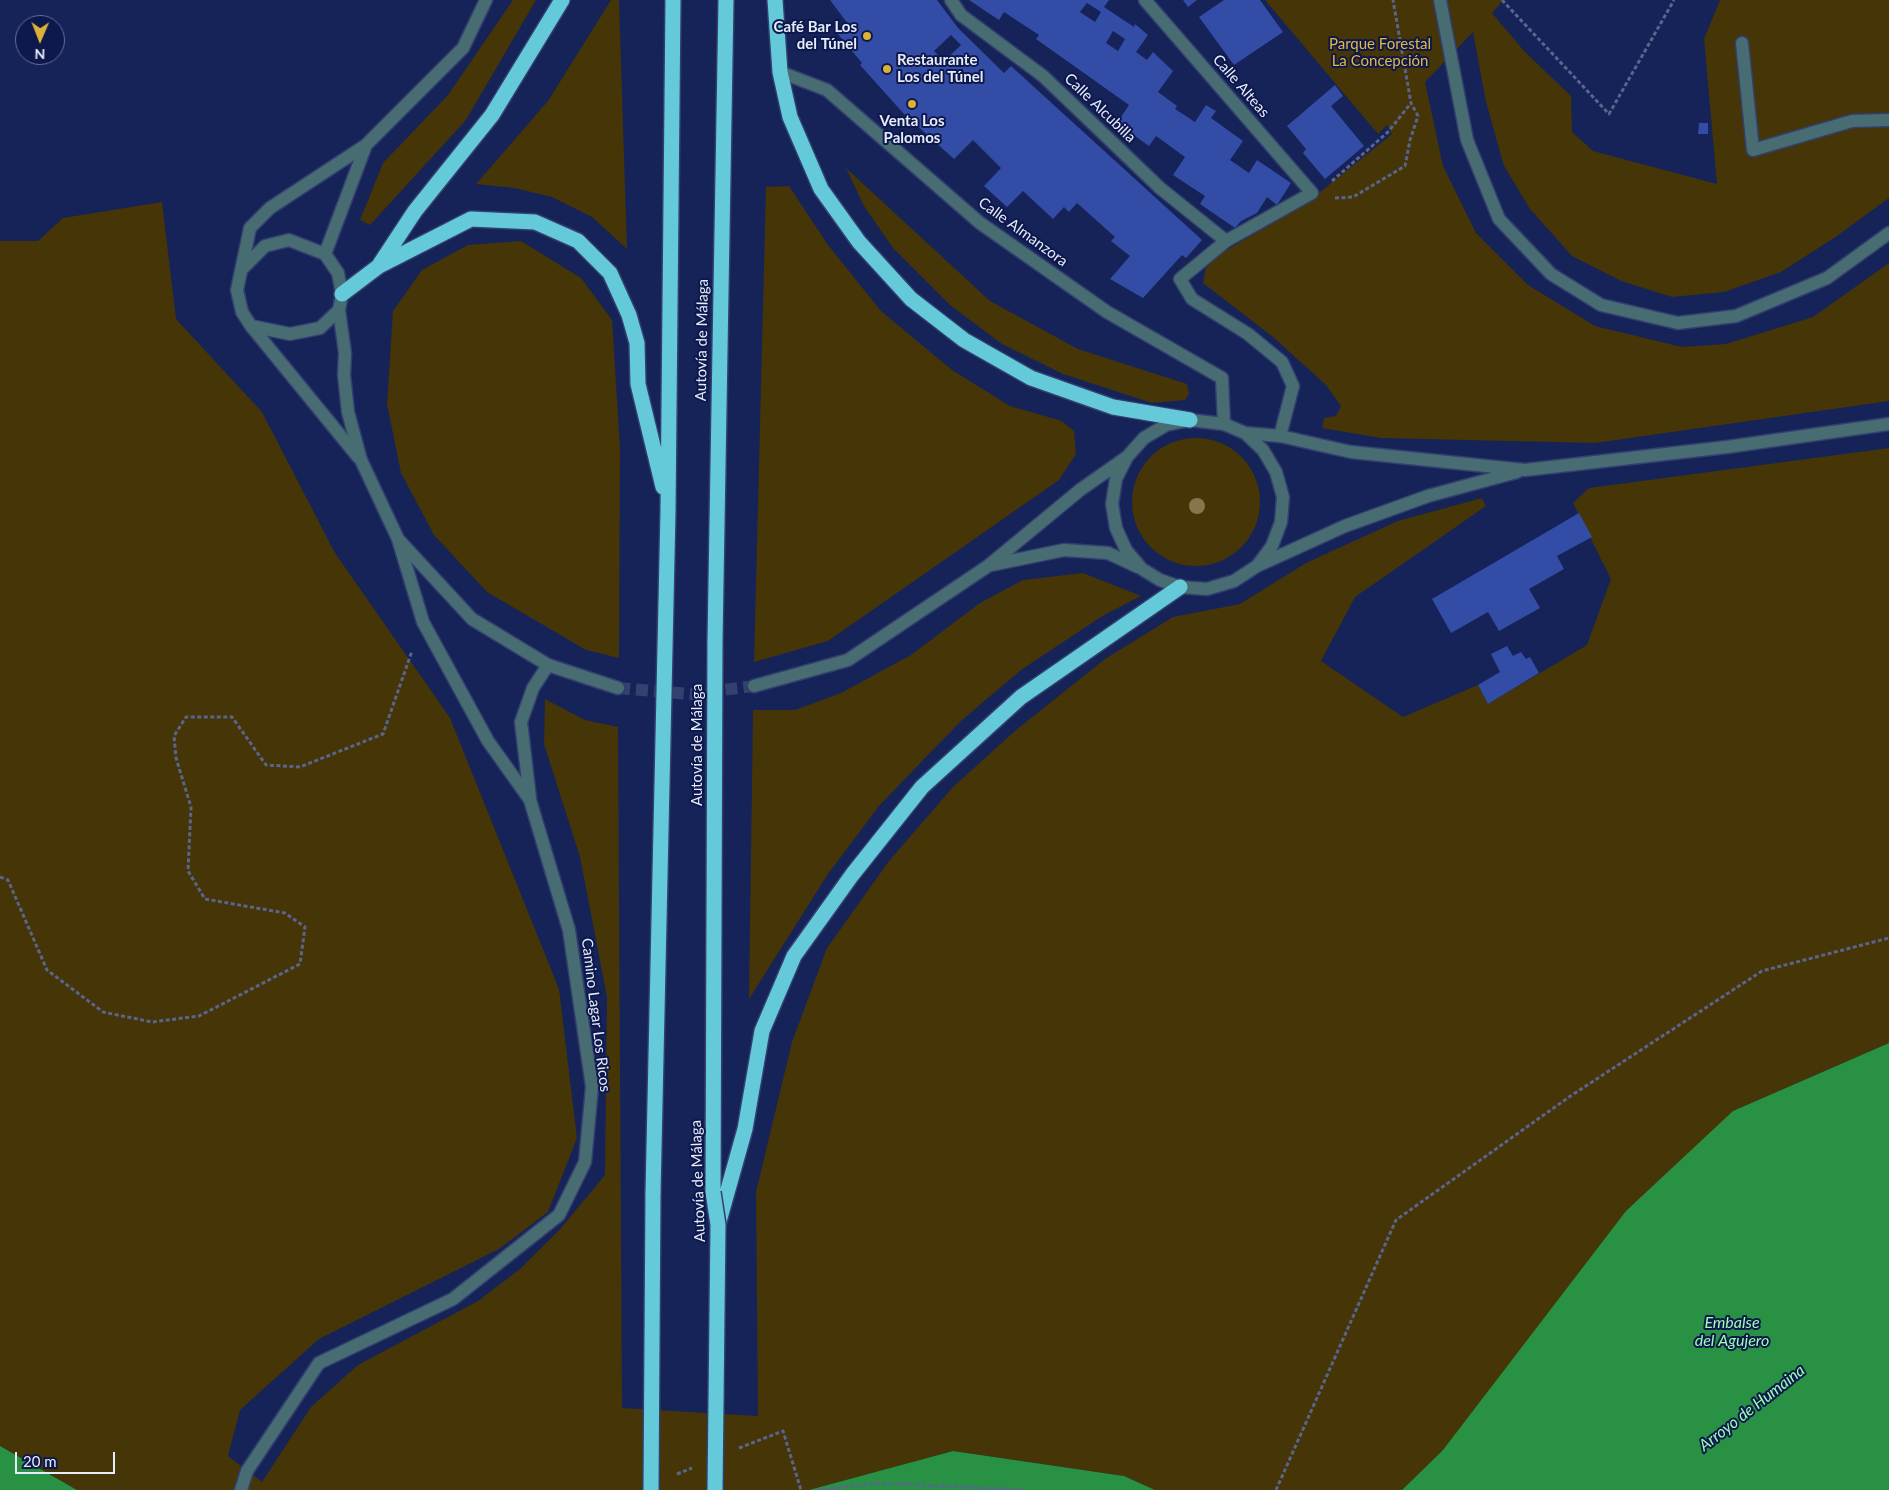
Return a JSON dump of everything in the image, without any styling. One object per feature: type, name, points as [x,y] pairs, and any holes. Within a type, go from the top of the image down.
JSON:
[{"type":"highway","points":[[379,266],[415,211],[492,115],[562,0]]},
{"type":"highway","points":[[651,1490],[653,1193],[668,511],[673,0]]},
{"type":"highway","name":"Autovía de Málaga","points":[[715,1490],[718,1225],[713,1192],[715,641],[726,0]]},
{"type":"highway","points":[[775,0],[780,72],[790,117],[821,188],[859,242],[911,299],[964,340],[1031,378],[1113,407],[1190,420]]},
{"type":"highway","points":[[342,294],[379,266],[471,219],[535,222],[578,241],[610,273],[628,315],[637,343],[638,384],[668,511]]},
{"type":"highway","points":[[718,1225],[744,1128],[762,1030],[794,956],[852,875],[922,787],[1021,697],[1180,587]]},
{"type":"street","points":[[361,460],[251,326],[242,312],[237,290],[244,267],[250,228],[270,208],[366,145],[462,48],[486,0]]},
{"type":"street","name":"Calle Alcubilla","points":[[951,0],[961,15],[1043,76],[1160,188],[1226,241]]},
{"type":"street","name":"Calle Alteas","points":[[1145,0],[1312,193]]},
{"type":"street","points":[[1440,0],[1467,140],[1500,219],[1550,274],[1601,305],[1678,323],[1736,316],[1827,278],[1889,233]]},
{"type":"street","points":[[1742,43],[1753,150],[1852,121],[1889,120]]},
{"type":"street","name":"Calle Almanzora","points":[[780,72],[827,90],[980,223],[1107,312],[1222,378],[1224,424]]},
{"type":"street","points":[[325,254],[366,145]]},
{"type":"street","points":[[1280,436],[1293,386],[1282,362],[1248,334],[1192,299],[1180,279],[1226,241],[1312,193]]},
{"type":"street","points":[[244,267],[265,246],[289,240],[325,254],[338,273],[342,294],[339,310],[345,352],[344,375],[348,412],[361,460],[398,538],[472,619],[548,665],[618,688]]},
{"type":"street","points":[[251,326],[290,334],[320,328],[339,310]]},
{"type":"street","points":[[754,686],[848,660],[988,566],[1080,490],[1127,457],[1144,438],[1166,426],[1190,420],[1224,424],[1245,434],[1264,450],[1276,472],[1283,497],[1281,522],[1272,546],[1256,566]]},
{"type":"street","points":[[988,566],[1064,550],[1108,553],[1160,580],[1180,587],[1207,589],[1234,581],[1256,566],[1345,526],[1428,496],[1525,470],[1582,465],[1889,424]]},
{"type":"street","points":[[1245,434],[1280,436],[1350,452],[1525,470]]},
{"type":"street","points":[[1127,457],[1116,479],[1112,504],[1116,528],[1126,550],[1142,569]]},
{"type":"street","name":"Camino Lagar Los Ricos","points":[[241,1490],[247,1471],[319,1363],[453,1299],[559,1215],[585,1162],[592,1087],[569,930],[530,800],[488,741],[423,622],[398,538]]},
{"type":"street","points":[[530,800],[521,722],[533,688],[548,665]]},
{"type":"path","points":[[1312,193],[1334,198],[1353,197],[1405,166],[1410,140],[1418,116],[1411,103],[1393,0]]},
{"type":"path","points":[[1502,0],[1609,114],[1674,0]]},
{"type":"path","points":[[1312,193],[1325,187],[1388,132],[1411,103]]},
{"type":"path","points":[[0,877],[8,880],[47,970],[103,1012],[152,1022],[199,1016],[300,964],[304,928],[285,913],[206,899],[188,871],[191,807],[176,758],[174,736],[186,717],[232,717],[266,765],[300,767],[383,734],[423,622]]},
{"type":"path","points":[[1276,1490],[1396,1220],[1569,1096],[1762,971],[1889,938]]},
{"type":"path","points":[[818,1490],[878,1483],[1023,1490]]},
{"type":"green space","points":[[513,0],[536,0],[466,120],[370,225],[360,220],[383,163],[448,95]]},
{"type":"green space","points":[[611,0],[619,0],[627,249],[592,217],[552,197],[514,188],[476,184],[548,101]]},
{"type":"green space","name":"Parque Forestal La Concepción","points":[[1265,0],[1503,0],[1492,13],[1525,52],[1571,96],[1572,132],[1593,151],[1717,184],[1704,39],[1720,0],[1889,0],[1889,198],[1837,236],[1781,272],[1724,292],[1672,297],[1621,281],[1572,256],[1530,209],[1504,166],[1486,102],[1473,32],[1425,82],[1443,166],[1476,233],[1528,285],[1595,326],[1682,347],[1726,344],[1813,317],[1889,263],[1889,401],[1595,443],[1381,438],[1322,428],[1324,418],[1336,416],[1341,406],[1326,385],[1273,337],[1203,283],[1207,262],[1309,201],[1392,134],[1387,125],[1378,134]]},
{"type":"green space","points":[[846,168],[990,301],[1078,349],[1187,384],[1189,394],[1185,400],[1152,403],[1063,374],[1002,344],[950,305],[893,248],[864,206]]},
{"type":"green space","points":[[789,186],[828,245],[881,311],[952,370],[1010,406],[1062,421],[1074,431],[1076,454],[1059,480],[828,641],[754,662],[766,187]]},
{"type":"green space","points":[[162,202],[176,319],[262,412],[335,553],[450,718],[559,989],[577,1138],[548,1212],[499,1249],[319,1339],[240,1410],[228,1456],[262,1482],[311,1407],[358,1365],[478,1301],[520,1269],[561,1228],[605,1175],[607,997],[580,857],[544,744],[545,699],[585,720],[618,727],[622,1408],[758,1416],[756,1192],[792,1042],[827,948],[889,861],[953,787],[1016,730],[1105,659],[1173,617],[1240,604],[1306,563],[1398,521],[1482,498],[1486,506],[1355,597],[1321,661],[1403,717],[1478,685],[1488,704],[1587,645],[1611,579],[1573,503],[1589,488],[1889,448],[1889,1043],[1733,1111],[1443,1450],[1402,1490],[1155,1490],[1124,1476],[953,1451],[809,1490],[77,1490],[0,1446],[0,241],[38,241],[63,218]]},
{"type":"green space","points":[[521,241],[581,278],[612,320],[620,447],[619,658],[586,650],[487,592],[434,535],[401,473],[387,404],[393,311],[422,270],[468,245]]},
{"type":"green space","points":[[1196,438],[1220,443],[1241,457],[1255,478],[1260,502],[1255,526],[1241,547],[1220,561],[1196,566],[1172,561],[1151,547],[1137,526],[1132,502],[1137,478],[1151,457],[1172,443]]},
{"type":"green space","points":[[1083,573],[1141,596],[1104,615],[1021,670],[962,720],[879,806],[828,874],[749,999],[753,710],[795,710],[841,693],[911,655],[980,603],[1023,580]]},
{"type":"water","name":"Embalse del Agujero","points":[[1889,1043],[1889,1490],[1402,1490],[1443,1450],[1626,1211],[1733,1111]]},
{"type":"water","points":[[0,1446],[77,1490],[0,1490]]},
{"type":"water","points":[[953,1451],[1124,1476],[1155,1490],[809,1490]]},
{"type":"building","points":[[830,0],[937,0],[958,28],[1004,73],[1011,66],[1202,240],[1186,258],[1182,255],[1143,298],[1110,279],[1130,256],[1111,241],[1115,237],[1077,203],[1069,212],[1064,207],[1053,219],[1023,191],[1007,207],[984,186],[1001,168],[973,140],[954,159],[904,114],[860,65],[862,63],[837,33],[848,24]],"holes":[[[951,35],[961,45],[944,61],[934,51]]]},
{"type":"building","points":[[969,0],[1109,0],[1104,7],[1134,27],[1135,24],[1148,35],[1136,52],[1147,60],[1153,52],[1173,71],[1158,92],[1177,106],[1175,109],[1195,122],[1206,105],[1216,111],[1211,118],[1243,141],[1230,160],[1249,173],[1257,160],[1291,183],[1277,205],[1267,197],[1257,213],[1241,221],[1235,228],[1200,204],[1205,196],[1173,175],[1185,157],[1156,136],[1149,146],[1117,123],[1129,105],[1036,39],[1039,35],[1004,12],[999,20]],"holes":[[[1087,3],[1101,12],[1095,22],[1080,12]],[[1113,31],[1125,39],[1118,51],[1106,43]]]},
{"type":"building","points":[[1183,0],[1197,0],[1188,7]]},
{"type":"building","points":[[1224,0],[1260,0],[1283,32],[1234,65],[1199,17]]},
{"type":"building","points":[[1335,85],[1343,96],[1331,106],[1364,146],[1325,179],[1303,153],[1306,149],[1287,126]]},
{"type":"building","points":[[1699,123],[1708,123],[1708,134],[1698,134]]},
{"type":"building","points":[[1579,513],[1592,537],[1557,556],[1564,569],[1529,589],[1540,608],[1499,631],[1488,612],[1451,633],[1432,599]]},
{"type":"building","points":[[1507,646],[1513,656],[1521,652],[1526,659],[1530,657],[1539,673],[1488,704],[1478,685],[1500,672],[1491,654]]},
{"type":"tunnel","points":[[618,688],[691,694],[754,686]]},
{"type":"place","name":"Café Bar Los del Túnel","points":[[867,36]]},
{"type":"place","name":"Restaurante Los del Túnel","points":[[887,69]]},
{"type":"place","name":"Venta Los Palomos","points":[[912,104]]},
{"type":"water label","name":"Arroyo de Humaina","points":[[1752,1408]]}]
